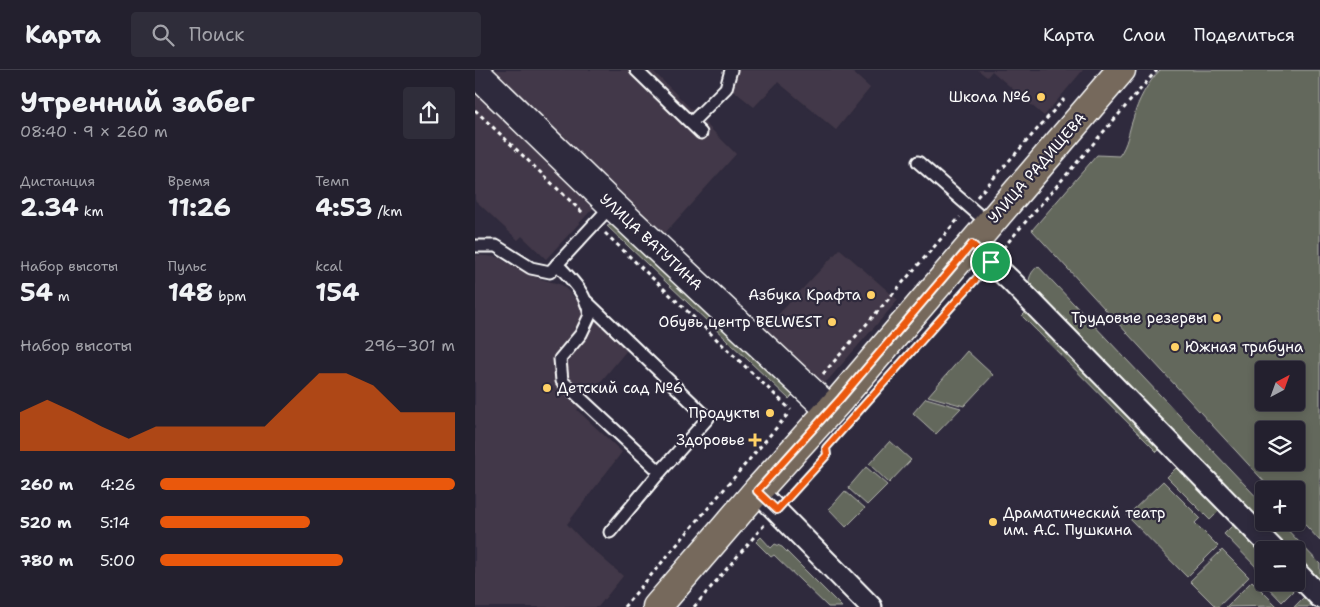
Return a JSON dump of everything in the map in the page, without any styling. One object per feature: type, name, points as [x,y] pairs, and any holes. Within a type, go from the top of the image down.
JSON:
[{"type":"main road","name":"УЛИЦА РАДИЩЕВА","points":[[657,607],[829,410],[984,243],[1121,70]]},
{"type":"street","name":"УЛИЦА ВАТУТИНА","points":[[475,72],[603,214],[829,410]]},
{"type":"street","points":[[984,243],[1265,541]]},
{"type":"street","points":[[757,491],[871,607]]},
{"type":"street","points":[[1305,581],[1320,597]]},
{"type":"lane","points":[[636,70],[701,133]]},
{"type":"lane","points":[[691,123],[726,88],[731,70]]},
{"type":"lane","points":[[918,162],[984,243]]},
{"type":"lane","points":[[475,246],[496,246],[531,268],[550,272],[603,214]]},
{"type":"lane","points":[[557,264],[582,291],[590,315],[581,334],[560,359],[562,381],[660,472]]},
{"type":"lane","points":[[587,302],[708,418],[610,532]]},
{"type":"path","points":[[953,305],[984,243],[1157,70]]},
{"type":"path","points":[[475,110],[603,214],[790,412],[624,607]]},
{"type":"path","points":[[693,607],[827,455],[826,448],[832,441]]},
{"type":"shaded area","points":[[494,70],[652,70],[736,154],[664,234]]},
{"type":"shaded area","points":[[738,70],[850,70],[870,88],[836,130],[778,82],[754,107],[733,90]]},
{"type":"shaded area","name":"Школа №6","points":[[978,70],[1083,70],[1044,116],[992,71],[987,77]]},
{"type":"shaded area","name":"Трудовые резервы","points":[[1160,70],[1320,70],[1320,541],[1305,525],[1305,481],[1264,481],[1032,230],[1097,155],[1119,156],[1126,143],[1140,99]]},
{"type":"shaded area","points":[[475,83],[597,204],[546,259],[522,236],[518,240],[475,200]]},
{"type":"shaded area","points":[[614,225],[796,392],[789,399],[607,226]]},
{"type":"shaded area","points":[[840,249],[898,300],[828,380],[819,387],[760,334]]},
{"type":"shaded area","points":[[475,255],[497,257],[531,276],[562,285],[627,350],[577,410],[622,452],[567,524],[585,543],[623,576],[598,607],[475,607]]},
{"type":"shaded area","points":[[1038,266],[1255,495],[1255,520],[1029,287],[1033,271]]},
{"type":"shaded area","points":[[1030,311],[1163,446],[1157,452],[1022,316]]},
{"type":"shaded area","points":[[967,351],[993,375],[964,406],[928,396]]},
{"type":"shaded area","points":[[926,398],[961,408],[936,434],[913,413]]},
{"type":"shaded area","points":[[890,441],[911,460],[889,483],[869,464]]},
{"type":"shaded area","points":[[1180,464],[1255,541],[1255,566],[1224,534],[1233,525],[1219,511],[1210,520],[1167,477]]},
{"type":"shaded area","points":[[866,467],[887,485],[867,505],[848,488]]},
{"type":"shaded area","points":[[1163,481],[1200,518],[1195,523],[1218,546],[1187,577],[1127,516]]},
{"type":"shaded area","points":[[845,491],[865,508],[846,527],[829,509]]},
{"type":"shaded area","points":[[1266,531],[1289,531],[1298,541],[1275,541]]},
{"type":"shaded area","points":[[761,537],[771,548],[775,544],[782,547],[842,607],[828,607],[774,555],[771,557],[756,542]]},
{"type":"shaded area","points":[[1305,548],[1320,564],[1320,587],[1305,571]]},
{"type":"shaded area","points":[[1222,550],[1249,577],[1216,607],[1190,581]]},
{"type":"shaded area","points":[[1252,581],[1255,584],[1255,591],[1262,591],[1277,606],[1226,607]]},
{"type":"shaded area","points":[[1271,591],[1293,591],[1282,602]]},
{"type":"shaded area","points":[[1307,594],[1320,607],[1294,607]]},
{"type":"place","name":"Школа №6","points":[[1041,97]]},
{"type":"place","name":"Азбука Крафта","points":[[871,295]]},
{"type":"place","name":"Трудовые резервы","points":[[1217,318]]},
{"type":"place","name":"Обувь центр BELWEST","points":[[832,322]]},
{"type":"place","name":"Южная трибуна","points":[[1175,347]]},
{"type":"place","name":"Детский сад №6","points":[[547,388]]},
{"type":"place","name":"Продукты","points":[[770,413]]},
{"type":"place","name":"Здоровье","points":[[755,440]]},
{"type":"place","name":"Драматический театр им. А.С. Пушкина","points":[[993,522]]},
{"type":"route","points":[[972,244],[991,262],[826,448],[827,455],[777,510],[757,491],[841,398],[972,244]]}]
